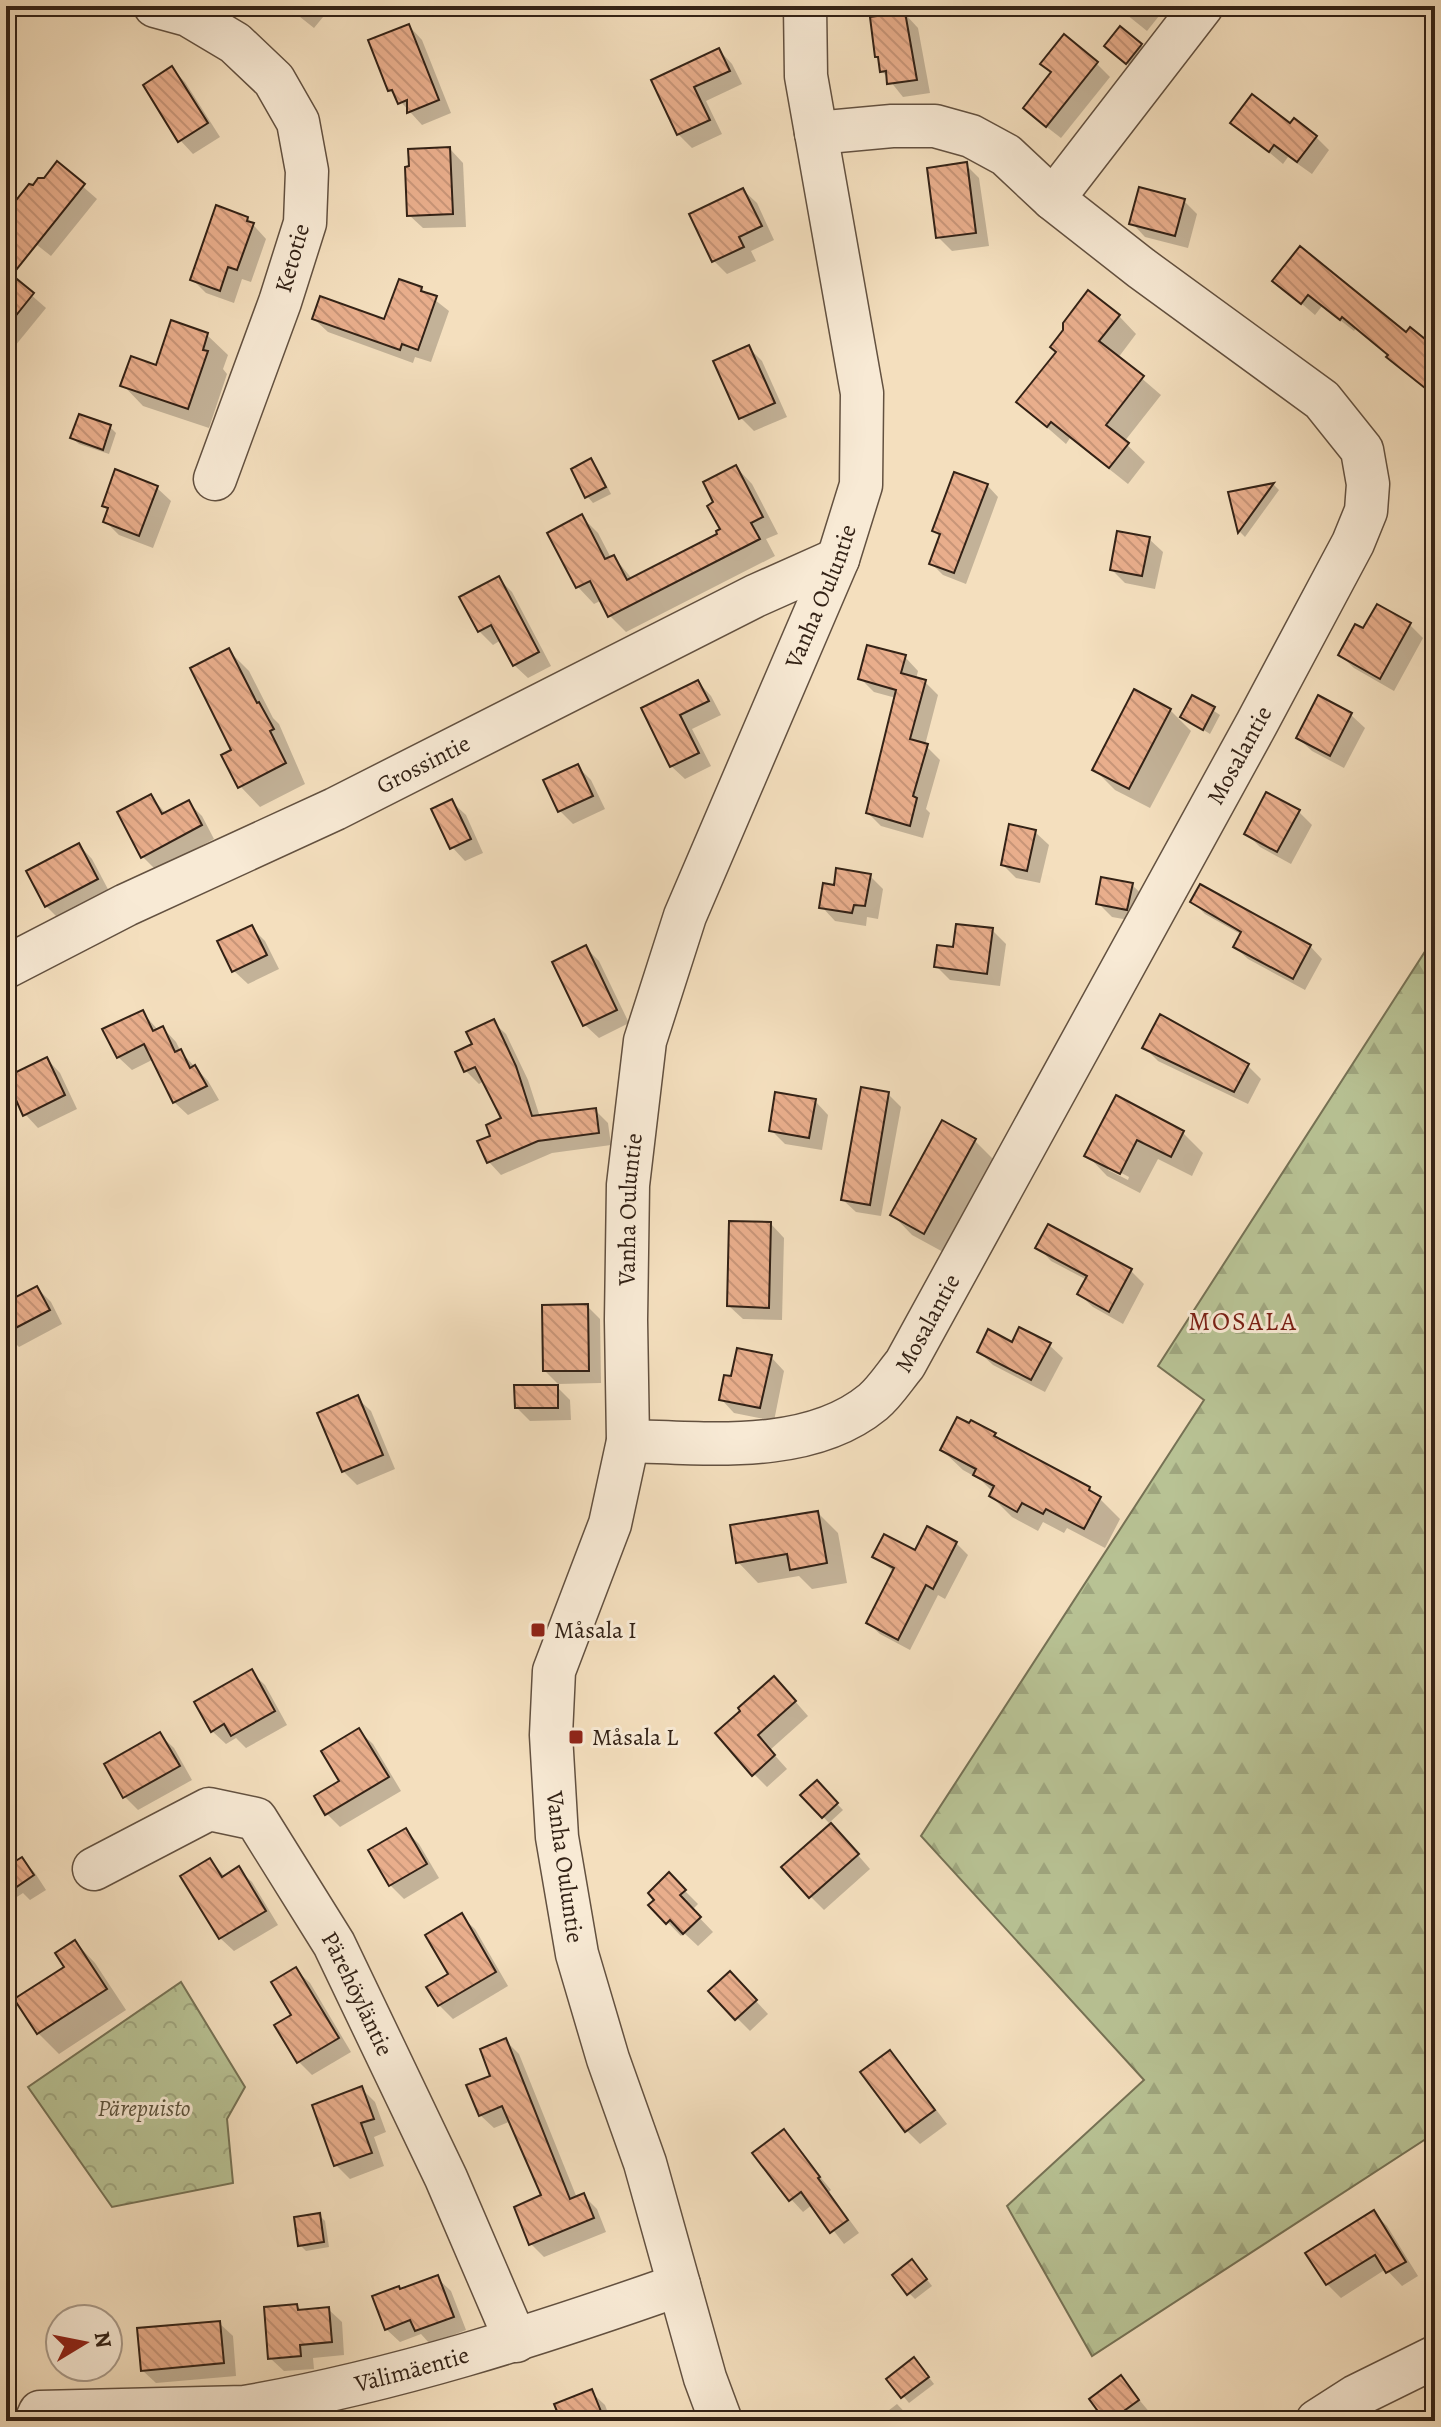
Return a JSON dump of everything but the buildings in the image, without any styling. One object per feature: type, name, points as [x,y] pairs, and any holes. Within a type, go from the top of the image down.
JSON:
[{"type":"street","name":"Ketotie","points":[[155,6],[188,15],[235,43],[274,80],[298,122],[307,171],[305,223],[280,302],[215,479]]},
{"type":"street","name":"Vanha Ouluntie","points":[[721,2421],[705,2378],[645,2163],[608,2059],[577,1954],[557,1837],[552,1750],[554,1671],[610,1524],[628,1441],[628,1185],[645,1041],[685,916],[838,559],[861,485],[862,393],[806,76],[805,6]]},
{"type":"street","points":[[1053,199],[1202,6]]},
{"type":"street","name":"Mosalantie","points":[[628,1441],[748,1443],[828,1427],[850,1418],[875,1400],[905,1364],[1257,723],[1353,543],[1366,511],[1368,484],[1362,450],[1322,400],[1141,268],[1053,199],[1006,155],[971,136],[935,126],[892,126],[816,133]]},
{"type":"street","name":"Grossintie","points":[[6,967],[126,905],[335,809],[755,596],[838,559]]},
{"type":"street","name":"Pärehöyläntie","points":[[94,1869],[209,1809],[256,1819],[334,1944],[446,2178],[516,2341]]},
{"type":"street","name":"Välimäentie","points":[[38,2417],[245,2407],[280,2411],[516,2341],[679,2285]]},
{"type":"street","points":[[1317,2421],[1356,2396],[1435,2357]]},
{"type":"green space","points":[[1435,936],[1435,2133],[1092,2356],[1007,2206],[1144,2080],[921,1836],[1204,1400],[1158,1366]]},
{"type":"green space","name":"Pärepuisto","points":[[181,1982],[245,2087],[227,2119],[233,2183],[112,2207],[28,2087]]},
{"type":"place","name":"Måsala I","points":[[538,1630]]},
{"type":"place","name":"Måsala L","points":[[576,1737]]},
{"type":"district","name":"MOSALA","points":[[1243,1321]]}]
